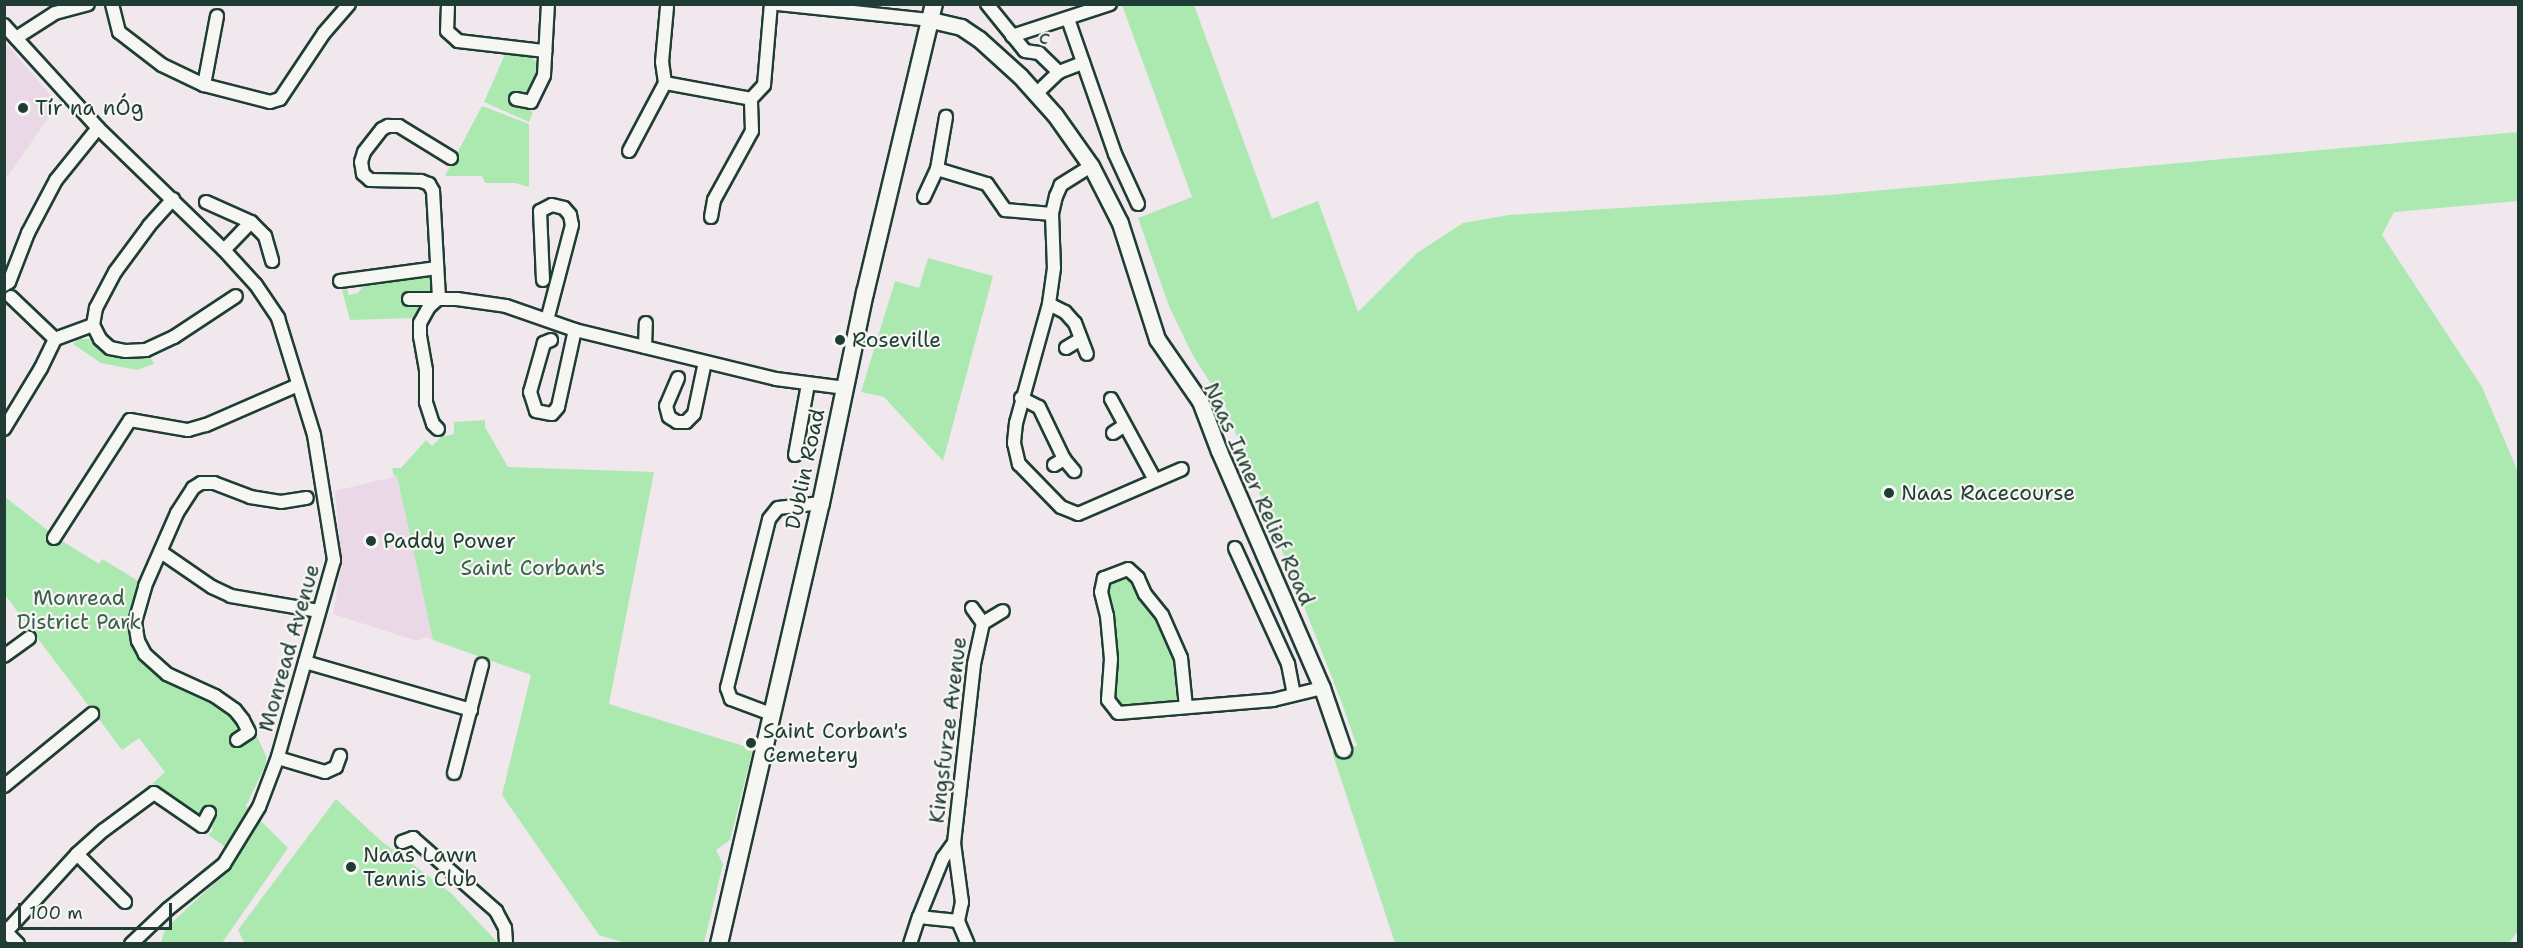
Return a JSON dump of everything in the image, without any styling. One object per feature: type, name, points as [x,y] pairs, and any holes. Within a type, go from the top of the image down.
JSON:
[{"type":"main road","name":"Dublin Road","points":[[718,944],[821,503],[865,293],[933,12]]},
{"type":"street","points":[[16,38],[55,14],[88,4]]},
{"type":"street","points":[[112,4],[119,32],[162,64],[204,85],[270,102],[280,99],[324,33],[349,4]]},
{"type":"street","points":[[448,4],[447,31],[458,41],[545,51]]},
{"type":"street","points":[[516,99],[531,102],[544,75],[548,4]]},
{"type":"street","points":[[711,217],[714,200],[752,131],[752,99],[764,85],[771,4]]},
{"type":"street","points":[[778,4],[933,12]]},
{"type":"street","points":[[1012,36],[1110,4]]},
{"type":"street","points":[[629,151],[665,83],[662,62],[667,7]]},
{"type":"street","name":"c","points":[[988,7],[1025,51],[1040,53],[1059,72]]},
{"type":"street","name":"Naas Inner Relief Road","points":[[933,12],[979,39],[1036,94],[1055,115],[1091,166],[1120,223],[1157,339],[1200,401],[1219,452],[1322,687],[1343,749]]},
{"type":"street","points":[[204,85],[217,16]]},
{"type":"street","points":[[1068,19],[1115,154],[1138,195]]},
{"type":"street","name":"Monread Avenue","points":[[4,25],[98,128],[224,250],[256,285],[278,318],[314,435],[334,560],[278,758],[259,807],[224,864],[168,909],[132,944]]},
{"type":"street","points":[[1036,94],[1059,72],[1083,63]]},
{"type":"street","points":[[665,83],[752,99]]},
{"type":"street","points":[[924,197],[937,169],[946,117]]},
{"type":"street","points":[[439,298],[433,191],[429,184],[421,180],[370,180],[363,174],[361,162],[364,152],[381,129],[388,126],[399,126],[451,158]]},
{"type":"street","points":[[4,285],[9,282],[28,233],[56,180],[98,128]]},
{"type":"street","points":[[1091,166],[1061,185],[1052,214],[1054,268],[1049,304],[1021,398],[1014,443],[1019,464],[1061,507],[1078,514],[1182,469]]},
{"type":"street","points":[[937,169],[987,184],[1005,210],[1052,214]]},
{"type":"street","points":[[173,199],[148,226],[115,272],[96,308],[93,325],[100,339],[110,348],[126,351],[146,350],[174,337],[236,296]]},
{"type":"street","points":[[206,202],[251,222],[265,236],[272,261]]},
{"type":"street","points":[[543,280],[540,211],[552,205],[564,207],[570,215],[572,225],[547,320]]},
{"type":"street","points":[[224,250],[251,222]]},
{"type":"street","points":[[340,281],[437,268]]},
{"type":"street","points":[[11,297],[54,339]]},
{"type":"street","points":[[409,299],[439,298],[506,306],[574,330],[705,362],[776,379],[845,388]]},
{"type":"street","points":[[438,429],[433,424],[426,402],[426,370],[420,322],[429,307],[439,298]]},
{"type":"street","points":[[1049,304],[1070,318],[1087,354]]},
{"type":"street","points":[[645,347],[646,323]]},
{"type":"street","points":[[4,429],[41,368],[54,339],[93,325]]},
{"type":"street","points":[[551,340],[544,343],[530,392],[536,411],[552,414],[558,407],[574,330]]},
{"type":"street","points":[[1066,348],[1081,339]]},
{"type":"street","points":[[678,378],[666,406],[669,417],[677,422],[686,422],[694,414],[705,362]]},
{"type":"street","points":[[795,454],[808,384]]},
{"type":"street","points":[[54,538],[130,420],[188,429],[206,425],[298,385]]},
{"type":"street","points":[[1021,398],[1038,407],[1059,462],[1074,471]]},
{"type":"street","points":[[1111,399],[1155,480]]},
{"type":"street","points":[[1113,433],[1125,425]]},
{"type":"street","points":[[237,740],[249,732],[235,710],[215,696],[167,674],[145,654],[138,641],[135,622],[145,586],[177,513],[193,488],[201,483],[213,483],[250,497],[281,502],[307,498]]},
{"type":"street","points":[[771,714],[731,699],[727,688],[769,519],[778,508],[821,503]]},
{"type":"street","points":[[1235,548],[1288,664],[1294,694]]},
{"type":"street","points":[[161,552],[231,596],[319,611]]},
{"type":"street","points":[[1186,707],[1181,658],[1162,615],[1145,594],[1138,578],[1128,569],[1104,578],[1101,592],[1107,616],[1111,659],[1108,700],[1111,707],[1118,713],[1273,700],[1322,687]]},
{"type":"street","name":"Kingsfurze Avenue","points":[[972,608],[983,624]]},
{"type":"street","name":"Kingsfurze Avenue","points":[[968,944],[958,921],[962,902],[954,843],[978,635],[983,624],[1003,611]]},
{"type":"street","points":[[4,656],[29,638]]},
{"type":"street","points":[[305,662],[471,710]]},
{"type":"street","points":[[454,773],[482,665]]},
{"type":"street","points":[[4,786],[92,714]]},
{"type":"street","points":[[278,758],[326,772],[336,767],[340,756]]},
{"type":"street","points":[[18,944],[5,933],[78,854],[104,830],[154,793],[202,826],[208,813]]},
{"type":"street","points":[[402,842],[413,838],[496,911],[505,928],[506,944]]},
{"type":"street","name":"Kingsfurze Avenue","points":[[910,944],[918,916],[929,896],[943,858],[954,843]]},
{"type":"street","points":[[78,854],[125,902]]},
{"type":"street","points":[[918,916],[958,921]]},
{"type":"shaded area","points":[[5,42],[58,104],[5,180]]},
{"type":"shaded area","points":[[397,476],[433,640],[426,637],[417,641],[333,614],[342,564],[335,491]]},
{"type":"green space","name":"Naas Racecourse","points":[[1122,5],[1194,5],[1272,219],[1318,201],[1358,312],[1417,253],[1463,223],[1509,215],[1829,195],[2518,132],[2518,201],[2394,212],[2382,235],[2482,387],[2518,472],[2518,931],[2508,944],[1395,943],[1332,752],[1357,746],[1340,698],[1225,406],[1192,354],[1169,306],[1138,218],[1192,197]]},
{"type":"green space","points":[[505,54],[531,56],[538,64],[534,85],[526,91],[523,106],[533,112],[529,122],[484,102]]},
{"type":"green space","points":[[482,106],[529,124],[529,187],[515,183],[485,183],[482,176],[445,176]]},
{"type":"green space","points":[[928,258],[993,276],[943,461],[884,397],[861,392],[895,281],[919,288]]},
{"type":"green space","points":[[434,272],[434,289],[426,293],[414,318],[350,320],[342,290],[347,289],[349,295],[358,293],[366,282]]},
{"type":"green space","points":[[78,339],[93,339],[102,350],[121,358],[150,357],[154,364],[137,370],[101,363],[73,344]]},
{"type":"green space","name":"Saint Corban's","points":[[485,420],[485,427],[508,467],[654,472],[609,704],[753,749],[730,840],[716,850],[723,864],[704,943],[625,943],[599,935],[502,795],[531,675],[433,640],[397,476],[394,476],[392,468],[401,468],[426,440],[432,446],[441,437],[454,434],[454,422]]},
{"type":"green space","name":"Monread District Park","points":[[5,497],[59,539],[99,564],[102,559],[140,582],[129,621],[132,622],[134,644],[230,712],[237,721],[235,737],[240,744],[256,734],[266,756],[266,764],[246,806],[288,848],[222,943],[161,943],[165,929],[233,866],[226,847],[208,835],[213,830],[210,825],[152,784],[165,772],[139,738],[122,750],[5,595]]},
{"type":"green space","points":[[1124,576],[1131,580],[1139,597],[1155,618],[1174,662],[1177,694],[1176,702],[1169,705],[1117,708],[1113,705],[1104,595],[1107,584]]},
{"type":"green space","name":"Naas Lawn Tennis Club","points":[[336,799],[380,840],[451,893],[498,943],[244,942],[238,930]]},
{"type":"place","name":"Tír na nÓg","points":[[23,108]]},
{"type":"place","name":"Roseville","points":[[840,340]]},
{"type":"place","name":"Naas Racecourse","points":[[1889,493]]},
{"type":"place","name":"Paddy Power","points":[[371,541]]},
{"type":"place","name":"Saint Corban's Cemetery","points":[[751,743]]},
{"type":"place","name":"Naas Lawn Tennis Club","points":[[351,867]]}]
